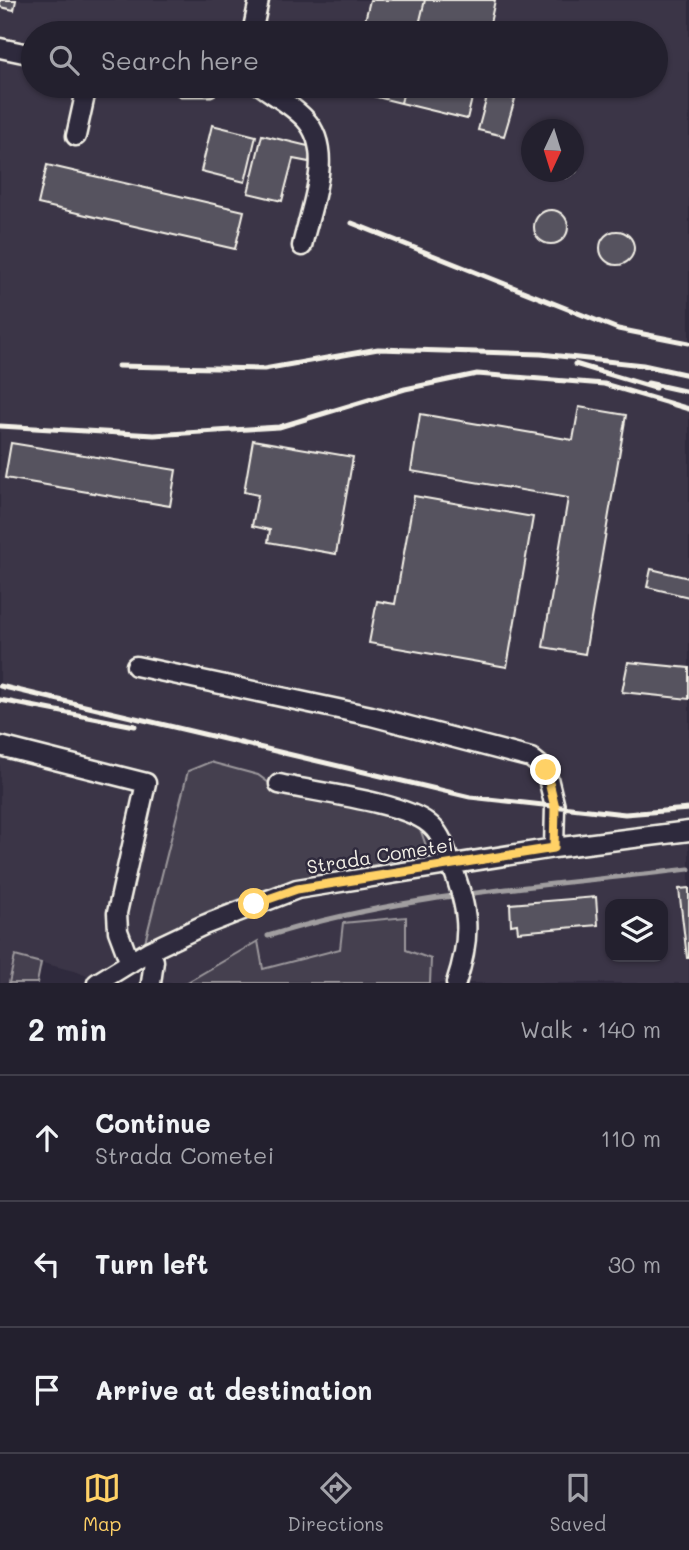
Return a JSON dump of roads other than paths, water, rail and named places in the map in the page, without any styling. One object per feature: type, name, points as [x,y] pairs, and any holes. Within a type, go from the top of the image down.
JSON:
[{"type":"street","points":[[255,21],[259,0]]},
{"type":"street","points":[[0,48],[21,52]]},
{"type":"street","points":[[76,136],[84,98]]},
{"type":"street","points":[[278,98],[304,117],[315,131],[320,147],[320,167],[302,246]]},
{"type":"street","points":[[136,666],[371,716],[531,758],[546,770],[555,807],[554,848]]},
{"type":"street","points":[[0,746],[146,783],[117,913],[118,931],[130,963]]},
{"type":"street","points":[[279,784],[399,810],[428,822],[442,839],[467,911],[464,960],[456,983]]},
{"type":"street","name":"Strada Cometei","points":[[97,983],[149,951],[254,904],[297,889],[554,848],[689,831]]},
{"type":"street","points":[[149,951],[154,961],[151,983]]},
{"type":"waterway","points":[[268,936],[319,921],[424,900],[689,869]]},
{"type":"railway","points":[[352,223],[618,329],[689,343]]},
{"type":"railway","points":[[118,366],[264,369],[378,349],[541,354],[643,365],[689,375]]},
{"type":"railway","points":[[575,364],[655,388]]},
{"type":"railway","points":[[0,426],[154,435],[279,427],[405,389],[477,374],[604,384],[689,409]]},
{"type":"railway","points":[[648,383],[689,392]]},
{"type":"railway","points":[[0,686],[470,797],[625,814],[689,809]]},
{"type":"railway","points":[[0,700],[135,726]]}]
